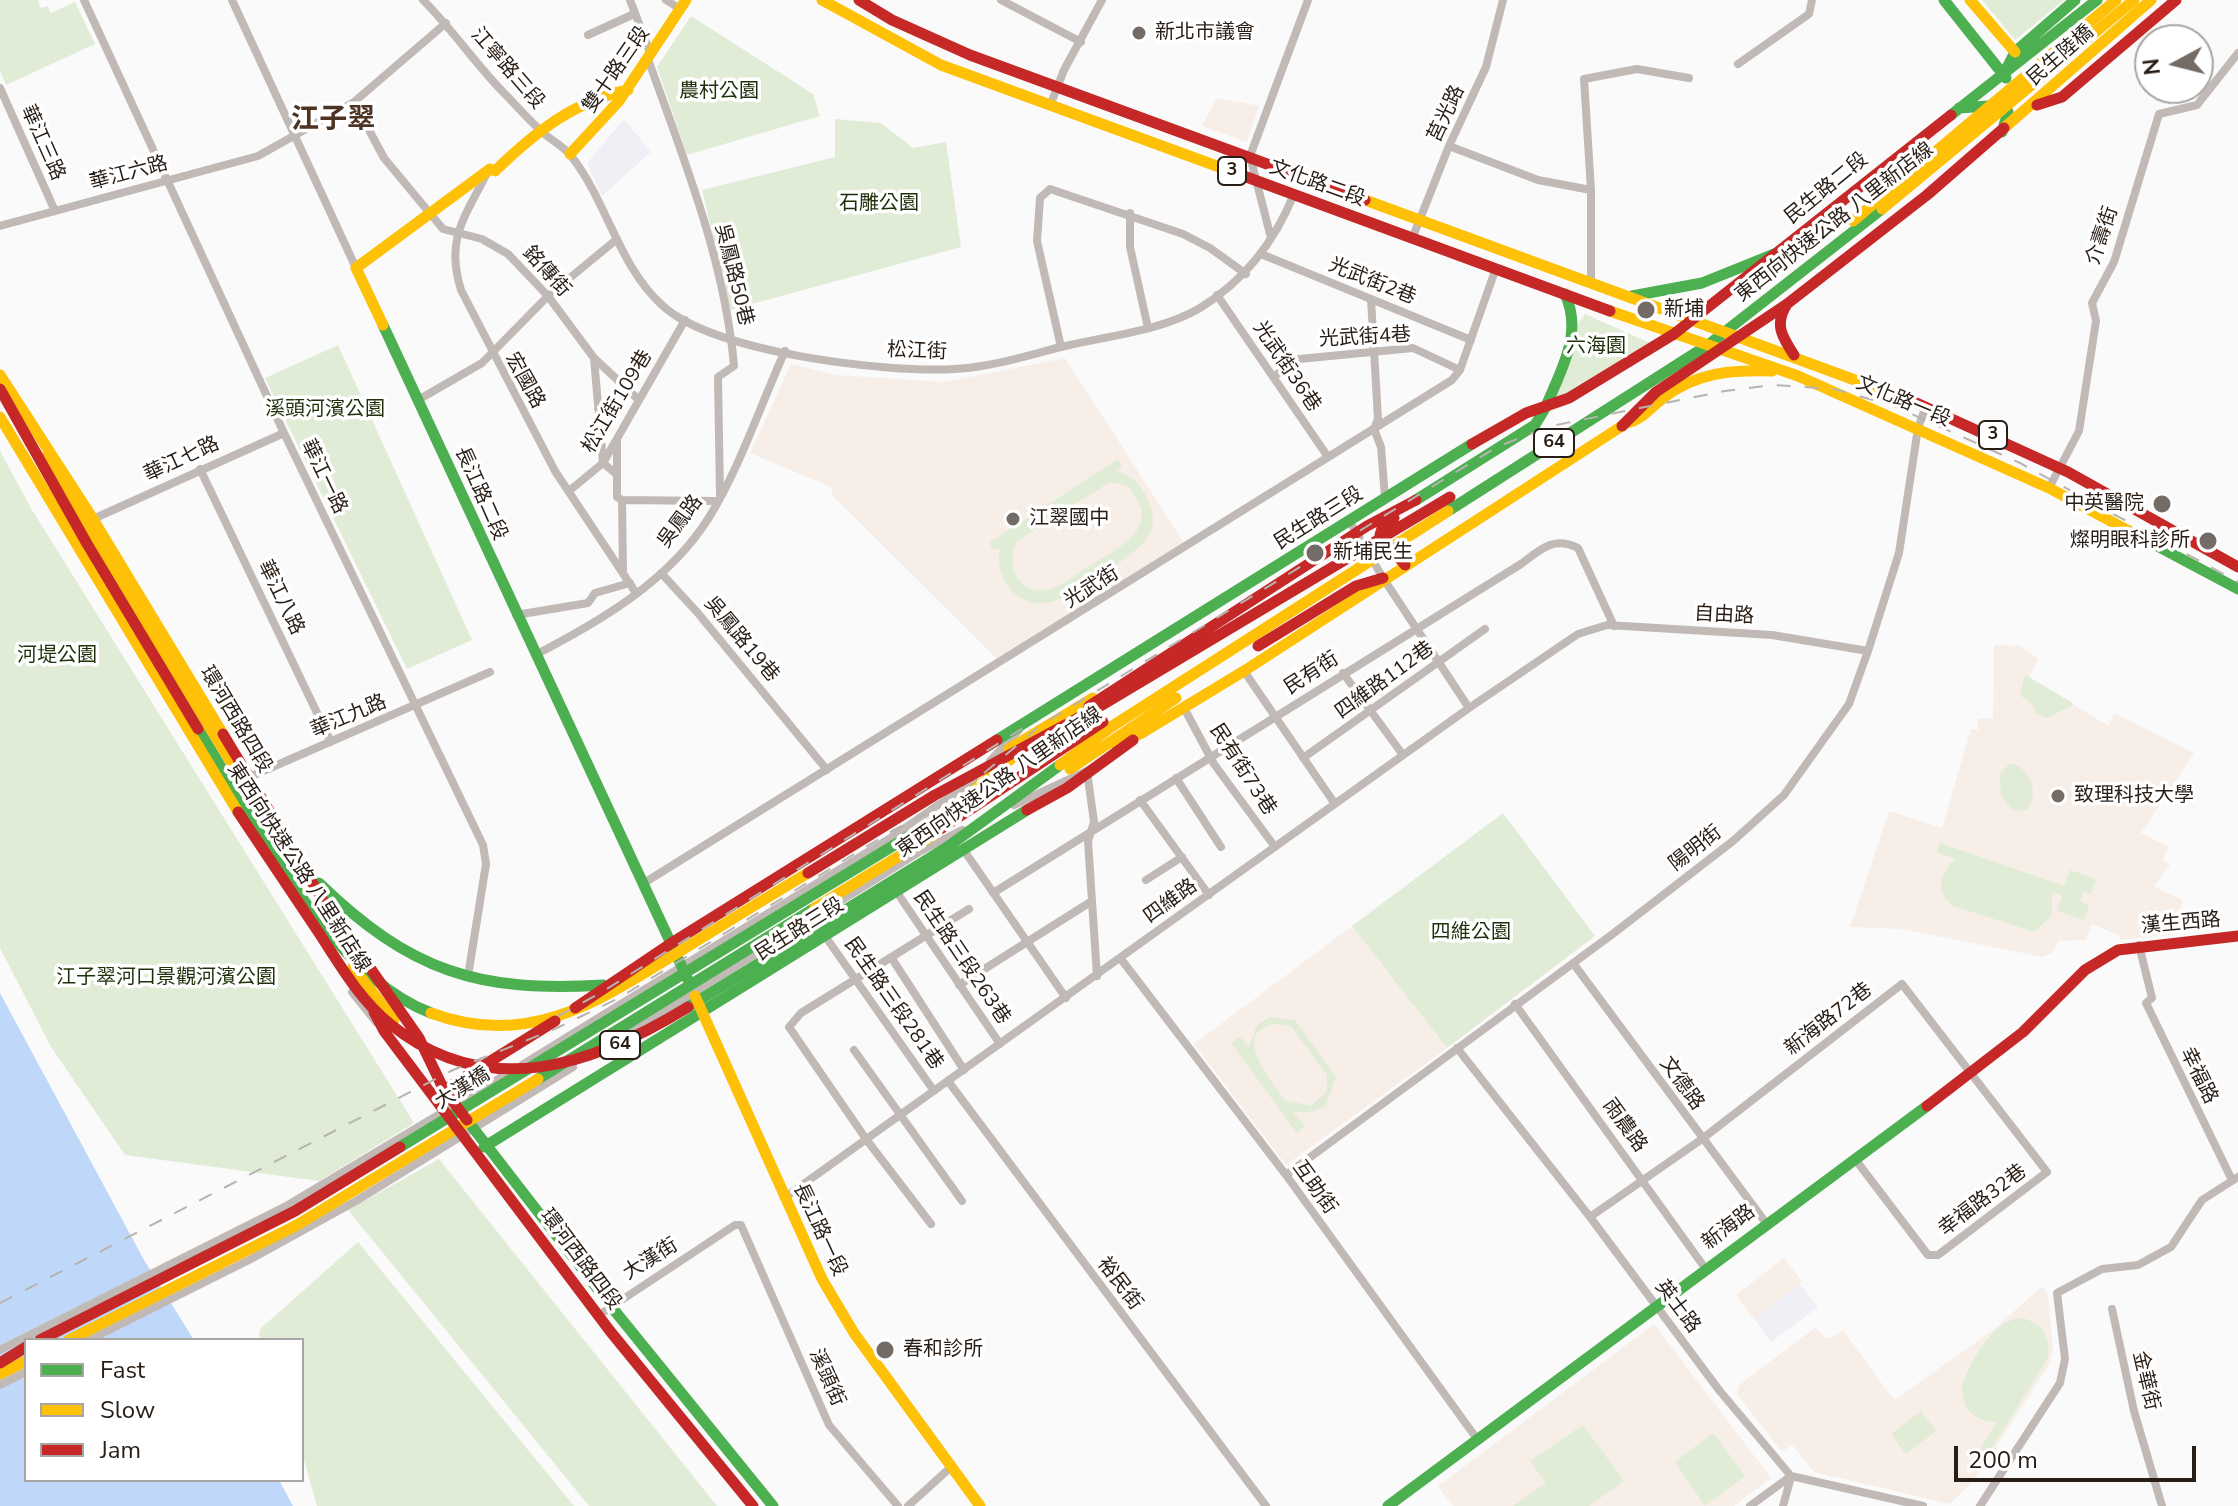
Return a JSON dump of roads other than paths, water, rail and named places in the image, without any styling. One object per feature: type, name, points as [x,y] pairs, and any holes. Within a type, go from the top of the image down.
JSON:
[{"type":"main road","name":"文化路二段","points":[[822,0],[941,65],[1674,334]]},
{"type":"main road","name":"文化路二段","points":[[859,0],[933,39],[1057,88],[1692,319]]},
{"type":"main road","points":[[1944,0],[2029,108]]},
{"type":"main road","points":[[1970,0],[2018,56]]},
{"type":"main road","name":"民生路二段","points":[[1674,334],[2004,74],[2075,0]]},
{"type":"main road","name":"民生陸橋","points":[[2018,56],[2097,0]]},
{"type":"main road","name":"東西向快速公路 八里新店線","points":[[4,389],[72,522],[314,914],[342,949],[369,976],[397,996],[431,1013],[496,1026],[549,1020],[625,987],[935,795],[1102,705],[1338,564],[1701,338],[1872,205],[2116,0]]},
{"type":"main road","name":"東西向快速公路 八里新店線","points":[[0,421],[214,775],[328,951],[355,987],[390,1024],[433,1050],[501,1069],[536,1069],[594,1056],[654,1028],[946,848],[1111,727],[1708,345],[1864,224],[2134,0]]},
{"type":"main road","name":"民生陸橋","points":[[2029,108],[2151,0]]},
{"type":"main road","points":[[1721,349],[1787,304],[2000,136],[2029,108],[2062,97],[2176,0]]},
{"type":"main road","name":"雙十路三段","points":[[570,154],[596,131],[628,90],[683,4]]},
{"type":"main road","points":[[356,268],[490,169],[495,171],[530,136],[603,93],[628,90]]},
{"type":"main road","points":[[1956,109],[2004,105],[2007,119],[2000,136]]},
{"type":"main road","points":[[1628,297],[1702,283],[1774,254]]},
{"type":"main road","name":"長江路二段","points":[[356,268],[672,948]]},
{"type":"main road","points":[[1547,404],[1576,327],[1572,305],[1565,294]]},
{"type":"main road","points":[[1787,304],[1781,313],[1779,333],[1788,351],[1796,357]]},
{"type":"main road","name":"文化路一段","points":[[1692,319],[1926,406],[2061,468],[2238,567]]},
{"type":"main road","name":"文化路一段","points":[[1674,334],[1783,371],[1918,428],[2049,488],[2238,589]]},
{"type":"main road","name":"民生路三段","points":[[439,1093],[1501,426],[1547,404],[1569,398],[1674,334]]},
{"type":"main road","name":"民生路三段","points":[[896,851],[1069,763],[1140,734],[1184,708],[1367,593],[1383,578],[1568,465],[1627,423],[1656,392],[1721,349]]},
{"type":"main road","points":[[1627,423],[1638,421],[1660,400],[1723,368],[1783,371]]},
{"type":"main road","name":"環河西路四段","points":[[0,375],[31,458],[226,789],[314,914],[431,1069]]},
{"type":"main road","name":"環河西路四段","points":[[4,389],[93,519],[305,869],[419,1038],[439,1093],[477,1153],[599,1315],[753,1506]]},
{"type":"main road","name":"民生路三段","points":[[896,851],[947,813],[1004,752],[1040,727],[1115,687],[1357,532],[1418,499],[1535,425],[1547,404]]},
{"type":"main road","name":"環河西路四段","points":[[0,421],[31,458]]},
{"type":"main road","points":[[48,453],[79,514],[252,797],[314,914]]},
{"type":"main road","points":[[1405,565],[1380,535],[1380,529],[1418,499]]},
{"type":"main road","points":[[947,813],[963,807],[1108,716],[1314,584],[1338,564]]},
{"type":"main road","points":[[930,836],[1108,716],[1291,604],[1345,576]]},
{"type":"main road","points":[[946,848],[997,820],[1128,728],[1241,657],[1356,586],[1383,578]]},
{"type":"main road","points":[[1213,626],[1236,592]]},
{"type":"main road","name":"民生路三段","points":[[477,1153],[963,849],[1067,788],[1140,734]]},
{"type":"main road","name":"大漢橋","points":[[44,1338],[295,1211],[896,851]]},
{"type":"main road","name":"大漢橋","points":[[73,1338],[297,1225],[392,1169],[896,851]]},
{"type":"main road","points":[[305,869],[361,924],[408,953],[468,976],[505,986],[611,984]]},
{"type":"main road","name":"環河西路四段","points":[[314,914],[325,942],[371,1005],[384,1031],[487,1144],[610,1305],[773,1506]]},
{"type":"main road","name":"漢生西路","points":[[2085,970],[2118,950],[2139,945],[2238,936]]},
{"type":"main road","name":"長江路一段","points":[[672,948],[822,1279],[850,1328],[980,1506]]},
{"type":"main road","name":"新海路","points":[[1388,1506],[1971,1073],[2023,1032],[2085,970]]},
{"type":"main road","points":[[0,1353],[24,1347]]},
{"type":"main road","points":[[0,1363],[24,1348]]},
{"type":"main road","points":[[0,1374],[24,1362]]},
{"type":"street","name":"華江一路","points":[[84,0],[284,433],[486,854],[468,976]]},
{"type":"street","name":"長江路二段","points":[[232,0],[356,268]]},
{"type":"street","name":"江寧路三段","points":[[423,0],[493,81],[541,131],[570,154]]},
{"type":"street","name":"吳鳳路50巷","points":[[630,0],[650,45],[650,60],[698,202],[732,338],[734,366],[718,377],[719,498]]},
{"type":"street","points":[[666,0],[683,4]]},
{"type":"street","points":[[1001,0],[1081,42]]},
{"type":"street","points":[[1050,106],[1102,0]]},
{"type":"street","points":[[1271,238],[1250,156],[1308,0]]},
{"type":"street","name":"莒光路","points":[[1412,239],[1449,146],[1486,67],[1503,0]]},
{"type":"street","points":[[1738,64],[1809,14],[1812,0]]},
{"type":"street","points":[[588,35],[634,14]]},
{"type":"street","name":"華江六路","points":[[0,226],[258,156],[354,102],[446,23]]},
{"type":"street","name":"介壽街","points":[[2061,468],[2079,431],[2096,321],[2092,303],[2114,262],[2159,114],[2197,105],[2238,53]]},
{"type":"street","points":[[1591,283],[1591,190],[1584,79],[1637,69],[1689,78]]},
{"type":"street","name":"華江三路","points":[[0,88],[55,211]]},
{"type":"street","points":[[354,102],[384,158],[429,214],[443,229],[455,235],[490,169]]},
{"type":"street","points":[[1139,139],[1146,119]]},
{"type":"street","points":[[1449,146],[1538,180],[1591,190]]},
{"type":"street","name":"松江街","points":[[570,154],[617,239],[663,307],[685,320],[732,338],[785,351],[887,368],[988,367],[1148,328],[1199,309],[1246,274],[1282,224],[1294,194]]},
{"type":"street","points":[[1061,347],[1037,241],[1040,198],[1050,189],[1130,213],[1210,248],[1246,274]]},
{"type":"street","points":[[1130,213],[1130,247],[1148,328]]},
{"type":"street","name":"銘傳街","points":[[455,235],[494,245],[548,296],[594,358],[639,400]]},
{"type":"street","name":"宏國路","points":[[455,235],[453,253],[458,281],[491,353],[569,491],[636,593]]},
{"type":"street","points":[[418,400],[482,363],[548,296],[617,239]]},
{"type":"street","name":"光武街2巷","points":[[1261,254],[1471,340]]},
{"type":"street","points":[[1460,370],[1496,268]]},
{"type":"street","name":"光武街36巷","points":[[1217,295],[1328,457]]},
{"type":"street","points":[[1371,299],[1378,419],[1374,429],[1381,447],[1385,498]]},
{"type":"street","name":"松江街109巷","points":[[569,491],[603,463],[685,320]]},
{"type":"street","name":"光武街4巷","points":[[1273,377],[1299,359],[1413,348],[1460,370]]},
{"type":"street","name":"吳鳳路","points":[[535,655],[603,618],[636,593],[661,573],[706,522],[785,351]]},
{"type":"street","points":[[594,358],[603,463],[615,473]]},
{"type":"street","name":"光武街","points":[[644,883],[1452,380],[1460,370]]},
{"type":"street","name":"陽明街","points":[[1286,1175],[1733,841],[1784,795],[1849,704],[1899,553],[1918,428],[1926,406]]},
{"type":"street","name":"環河西路四段","points":[[0,421],[365,1011],[384,1031]]},
{"type":"street","name":"華江七路","points":[[93,519],[284,433]]},
{"type":"street","points":[[617,439],[615,473],[617,497],[622,500],[719,498]]},
{"type":"street","points":[[2049,488],[2061,468]]},
{"type":"street","name":"華江八路","points":[[200,469],[331,742]]},
{"type":"street","points":[[622,500],[623,573]]},
{"type":"street","points":[[1349,520],[1383,578],[1469,708]]},
{"type":"street","points":[[2170,551],[2180,534]]},
{"type":"street","name":"民有街","points":[[993,893],[1554,541],[1578,548],[1584,556],[1614,626]]},
{"type":"street","name":"吳鳳路19巷","points":[[661,573],[827,770]]},
{"type":"street","points":[[516,615],[588,603],[595,593],[630,583]]},
{"type":"street","name":"自由路","points":[[1578,634],[1614,626],[1772,635],[1868,651]]},
{"type":"street","name":"四維路112巷","points":[[1303,758],[1485,629]]},
{"type":"street","name":"四維路","points":[[784,1198],[1469,708],[1578,634]]},
{"type":"street","points":[[1244,671],[1335,804]]},
{"type":"street","name":"華江九路","points":[[226,789],[490,672]]},
{"type":"street","points":[[1343,673],[1403,755]]},
{"type":"street","name":"民有街73巷","points":[[1184,708],[1211,757],[1275,847]]},
{"type":"street","points":[[93,1338],[251,1259],[356,1201],[896,851],[978,777],[1025,723]]},
{"type":"street","points":[[29,1338],[342,1175],[896,851],[953,834],[1087,771],[1094,822],[1088,841],[1097,976]]},
{"type":"street","points":[[1176,778],[1221,847]]},
{"type":"street","points":[[1140,800],[1209,895]]},
{"type":"street","points":[[963,849],[1066,998]]},
{"type":"street","points":[[1146,880],[1182,857]]},
{"type":"street","name":"民生路三段263巷","points":[[896,891],[1000,1044]]},
{"type":"street","points":[[959,985],[1092,901]]},
{"type":"street","points":[[931,1224],[866,1139],[789,1027],[801,1013],[969,909]]},
{"type":"street","name":"民生路三段281巷","points":[[825,936],[934,1091]]},
{"type":"street","name":"幸福路","points":[[2139,945],[2152,998],[2146,1003],[2235,1178]]},
{"type":"street","points":[[891,957],[964,1070]]},
{"type":"street","name":"互助街","points":[[1121,959],[1286,1175],[1477,1439]]},
{"type":"street","name":"文德路","points":[[1573,963],[1766,1223]]},
{"type":"street","points":[[611,984],[646,1047]]},
{"type":"street","name":"新海路72巷","points":[[1702,1139],[1902,984],[2047,1172]]},
{"type":"street","name":"雨農路","points":[[1515,1004],[1705,1268]]},
{"type":"street","name":"英士路","points":[[1457,1048],[1590,1217],[1719,1390],[1791,1476]]},
{"type":"street","points":[[854,1050],[962,1201]]},
{"type":"street","name":"裕民街","points":[[948,1081],[1266,1506]]},
{"type":"street","points":[[1590,1217],[1702,1139]]},
{"type":"street","name":"幸福路32巷","points":[[1855,1159],[1928,1255],[1938,1255],[2047,1172]]},
{"type":"street","points":[[1993,1506],[1981,1504],[2060,1383],[2065,1359],[2057,1293],[2102,1269],[2138,1265],[2171,1247],[2202,1200],[2235,1178]]},
{"type":"street","name":"大漢街","points":[[599,1315],[723,1233],[741,1225],[751,1248]]},
{"type":"street","name":"溪頭街","points":[[751,1248],[829,1425],[898,1506]]},
{"type":"street","name":"金華街","points":[[2112,1309],[2134,1411],[2162,1506]]},
{"type":"street","points":[[0,1353],[24,1341]]},
{"type":"street","points":[[0,1385],[24,1373]]},
{"type":"street","points":[[908,1506],[951,1467]]},
{"type":"street","points":[[1750,1506],[1791,1476],[1923,1506]]},
{"type":"street","points":[[1783,1506],[1791,1476]]},
{"type":"water","points":[[0,993],[144,1260],[193,1338],[24,1338],[24,1482],[280,1482],[293,1506],[0,1506]]},
{"type":"railway","points":[[0,1303],[453,1070],[557,1028],[619,998],[892,831],[952,800],[1041,725],[1497,447],[1551,426],[1725,391],[1774,385],[1834,389],[1894,406],[2020,463],[2238,582]]},
{"type":"railway","points":[[558,1016],[602,992],[1023,728]]},
{"type":"place","name":"新北市議會","points":[[1139,33]]},
{"type":"place","name":"新埔","points":[[1646,310]]},
{"type":"place","name":"中英醫院","points":[[2162,504]]},
{"type":"place","name":"江翠國中","points":[[1013,519]]},
{"type":"place","name":"燦明眼科診所","points":[[2208,541]]},
{"type":"place","name":"新埔民生","points":[[1315,553]]},
{"type":"place","name":"致理科技大學","points":[[2058,796]]},
{"type":"place","name":"春和診所","points":[[885,1350]]},
{"type":"district","name":"江子翠","points":[[333,121]]},
{"type":"park label","name":"農村公園","points":[[719,92]]},
{"type":"park label","name":"石雕公園","points":[[879,204]]},
{"type":"park label","name":"六海園","points":[[1596,347]]},
{"type":"park label","name":"溪頭河濱公園","points":[[325,410]]},
{"type":"park label","name":"河堤公園","points":[[57,656]]},
{"type":"park label","name":"四維公園","points":[[1471,933]]},
{"type":"park label","name":"江子翠河口景觀河濱公園","points":[[166,978]]}]
